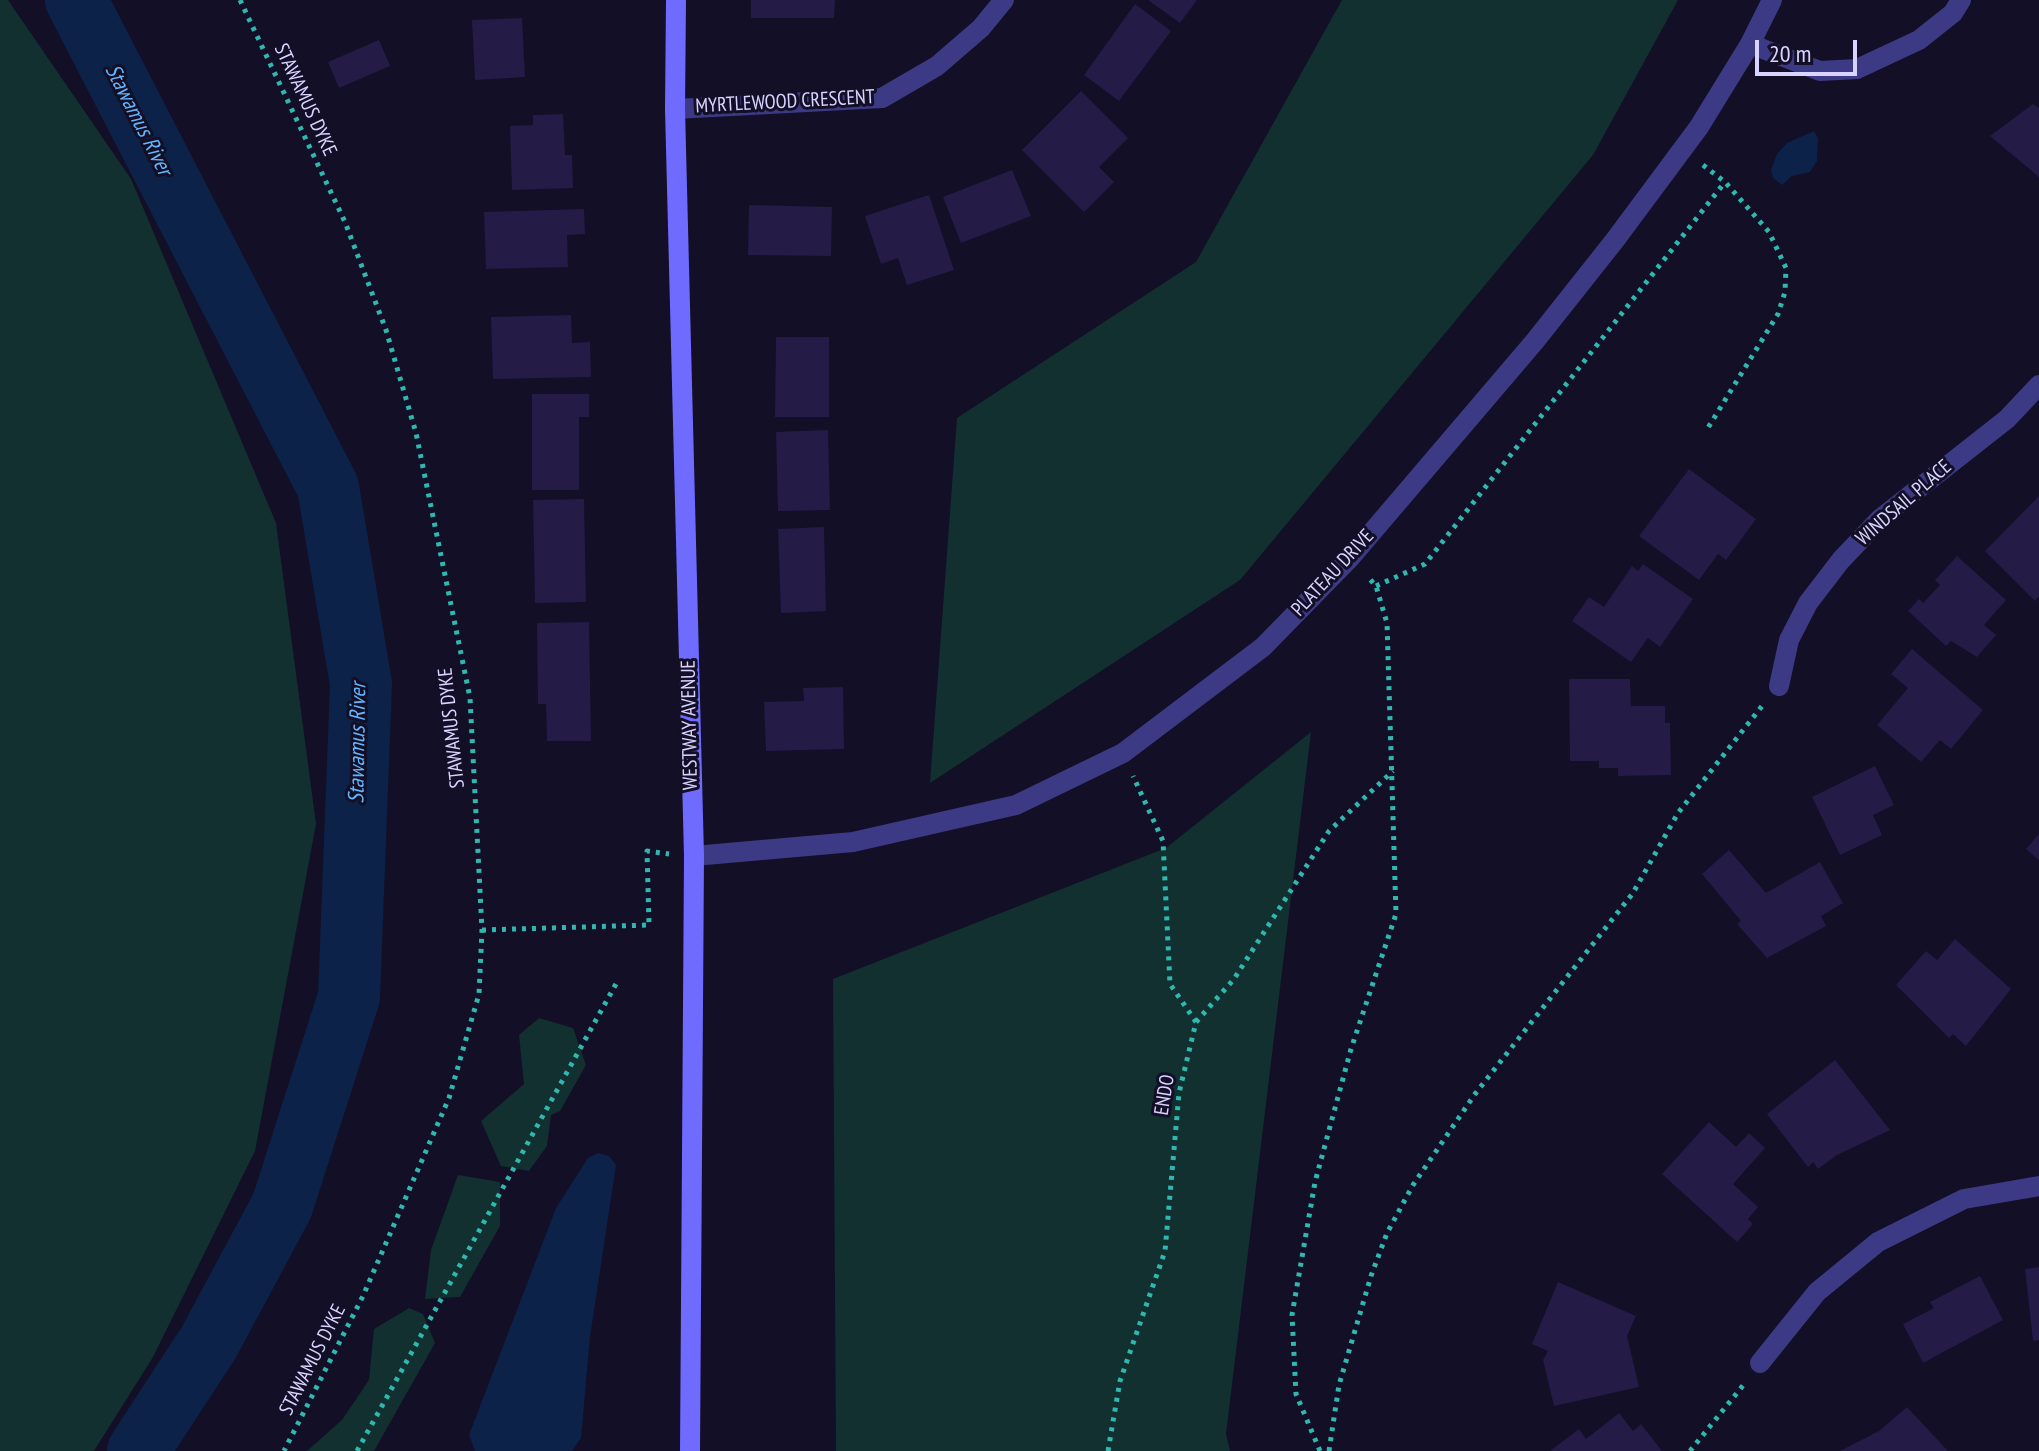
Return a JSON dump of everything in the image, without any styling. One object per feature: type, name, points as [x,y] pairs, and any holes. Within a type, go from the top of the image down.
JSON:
[{"type":"street","name":"WESTWAY AVENUE","points":[[676,0],[675,109],[694,856],[690,1451]]},
{"type":"street","name":"MYRTLEWOOD CRESCENT","points":[[675,109],[882,98],[937,66],[981,28],[1004,0]]},
{"type":"street","name":"PLATEAU DRIVE","points":[[694,856],[853,842],[940,825],[1016,805],[1123,753],[1263,647],[1350,558],[1535,341],[1683,150],[1750,44],[1772,0]]},
{"type":"street","points":[[1750,44],[1820,71],[1857,69],[1919,40],[1953,13],[1961,0]]},
{"type":"street","name":"WINDSAIL PLACE","points":[[1779,686],[1789,640],[1808,603],[1841,560],[1881,518],[2007,419],[2039,385]]},
{"type":"street","points":[[1760,1363],[1817,1292],[1878,1242],[1964,1199],[2039,1186]]},
{"type":"path","name":"STAWAMUS DYKE","points":[[240,0],[345,222],[386,330],[416,433],[470,698],[482,930],[479,994],[449,1098],[363,1296],[284,1451]]},
{"type":"path","points":[[1683,150],[1725,182],[1781,251],[1786,268],[1785,292],[1778,314],[1706,431]]},
{"type":"path","points":[[1376,586],[1425,564],[1725,182]]},
{"type":"path","points":[[1320,1451],[1296,1394],[1292,1315],[1315,1182],[1351,1049],[1396,914],[1387,623],[1376,586],[1350,558]]},
{"type":"path","points":[[1329,1451],[1339,1385],[1371,1276],[1387,1233],[1413,1185],[1475,1094],[1633,893],[1686,801],[1779,686]]},
{"type":"path","points":[[1123,753],[1163,841],[1170,984],[1196,1022],[1234,979],[1329,831],[1393,771]]},
{"type":"path","points":[[482,930],[649,925],[647,851],[694,856]]},
{"type":"path","points":[[357,1451],[617,982]]},
{"type":"path","name":"ENDO","points":[[1108,1451],[1120,1381],[1165,1251],[1179,1093],[1196,1022]]},
{"type":"path","points":[[1690,1451],[1760,1363]]},
{"type":"green space","points":[[0,0],[8,0],[131,179],[276,523],[316,824],[255,1151],[153,1357],[94,1451],[0,1451]]},
{"type":"green space","points":[[1342,0],[1678,0],[1593,155],[1240,580],[930,783],[957,418],[1196,262]]},
{"type":"green space","points":[[1311,732],[1226,1434],[1230,1451],[836,1451],[833,979],[1166,848]]},
{"type":"green space","points":[[539,1018],[573,1028],[586,1065],[560,1111],[551,1115],[547,1146],[529,1171],[501,1166],[481,1121],[524,1084],[519,1035]]},
{"type":"green space","points":[[458,1175],[500,1182],[500,1226],[460,1297],[425,1299],[431,1250]]},
{"type":"green space","points":[[409,1308],[423,1314],[435,1343],[374,1451],[307,1451],[342,1420],[369,1380],[374,1329]]},
{"type":"water","points":[[1814,131],[1818,138],[1817,161],[1810,172],[1792,176],[1782,185],[1773,178],[1771,170],[1777,154],[1787,143]]},
{"type":"water","points":[[598,1153],[609,1156],[616,1165],[590,1337],[581,1438],[572,1451],[475,1451],[469,1435],[556,1208],[588,1158]]},
{"type":"building","points":[[751,0],[835,0],[834,18],[751,18]]},
{"type":"building","points":[[1148,0],[1197,0],[1180,23]]},
{"type":"building","points":[[1135,4],[1171,31],[1119,101],[1084,75]]},
{"type":"building","points":[[522,18],[525,77],[475,80],[472,20]]},
{"type":"building","points":[[379,40],[390,66],[339,88],[328,62]]},
{"type":"building","points":[[1081,91],[1128,138],[1099,167],[1114,182],[1084,212],[1022,150]]},
{"type":"building","points":[[2033,104],[2039,108],[2039,177],[1990,136]]},
{"type":"building","points":[[563,114],[565,155],[572,155],[573,188],[512,190],[510,126],[533,125],[533,115]]},
{"type":"building","points":[[1012,170],[1031,216],[961,243],[943,197]]},
{"type":"building","points":[[929,195],[954,270],[907,285],[898,258],[881,264],[865,216]]},
{"type":"building","points":[[749,205],[832,207],[831,256],[748,255]]},
{"type":"building","points":[[584,209],[585,234],[567,235],[568,267],[486,269],[484,212]]},
{"type":"building","points":[[571,315],[572,343],[590,342],[591,377],[493,379],[491,317]]},
{"type":"building","points":[[776,337],[829,337],[829,417],[775,417]]},
{"type":"building","points":[[532,394],[589,394],[589,417],[579,417],[579,490],[532,490]]},
{"type":"building","points":[[828,430],[830,510],[778,511],[776,432]]},
{"type":"building","points":[[1689,469],[1756,519],[1726,560],[1718,554],[1699,580],[1639,536]]},
{"type":"building","points":[[2039,496],[2039,596],[2035,601],[1985,551]]},
{"type":"building","points":[[584,499],[586,602],[535,603],[533,500]]},
{"type":"building","points":[[824,527],[826,611],[781,613],[778,529]]},
{"type":"building","points":[[1957,556],[2006,600],[1984,625],[1996,635],[1977,657],[1951,641],[1946,646],[1908,611],[1919,599],[1923,603],[1940,585],[1935,580]]},
{"type":"building","points":[[1643,564],[1693,599],[1660,647],[1648,638],[1631,662],[1572,621],[1589,597],[1604,607],[1632,566],[1638,571]]},
{"type":"building","points":[[589,622],[591,741],[547,741],[546,704],[538,704],[537,623]]},
{"type":"building","points":[[1912,649],[1983,710],[1951,749],[1940,740],[1921,762],[1877,725],[1908,688],[1891,674]]},
{"type":"building","points":[[1569,679],[1630,679],[1631,706],[1665,706],[1665,723],[1670,723],[1671,775],[1618,776],[1618,768],[1599,768],[1599,761],[1570,761]]},
{"type":"building","points":[[843,687],[844,749],[766,751],[764,702],[804,701],[803,688]]},
{"type":"building","points":[[1875,766],[1894,805],[1873,815],[1882,835],[1840,855],[1812,797]]},
{"type":"building","points":[[2039,834],[2039,860],[2026,849]]},
{"type":"building","points":[[1729,850],[1766,893],[1820,862],[1843,903],[1821,916],[1826,926],[1767,958],[1737,924],[1741,921],[1702,874]]},
{"type":"building","points":[[1955,939],[2011,989],[1966,1046],[1953,1034],[1949,1038],[1896,985],[1926,951],[1937,960]]},
{"type":"building","points":[[1835,1060],[1890,1130],[1837,1155],[1818,1169],[1813,1162],[1808,1167],[1767,1114]]},
{"type":"building","points":[[1709,1122],[1736,1147],[1749,1133],[1765,1148],[1733,1184],[1758,1207],[1748,1219],[1753,1224],[1737,1242],[1662,1174]]},
{"type":"building","points":[[2039,1267],[2039,1340],[2033,1341],[2025,1269]]},
{"type":"building","points":[[1980,1276],[2003,1320],[1923,1363],[1903,1324],[1934,1308],[1930,1302]]},
{"type":"building","points":[[1558,1282],[1636,1316],[1627,1336],[1639,1387],[1554,1406],[1543,1360],[1548,1351],[1532,1344]]},
{"type":"building","points":[[1907,1407],[1948,1451],[1840,1451],[1879,1431]]},
{"type":"building","points":[[1619,1413],[1633,1431],[1641,1424],[1662,1451],[1550,1451],[1579,1429],[1586,1439]]},
{"type":"waterway","name":"Stawamus River","points":[[76,0],[328,487],[361,684],[349,997],[282,1206],[209,1342],[138,1451]]}]
